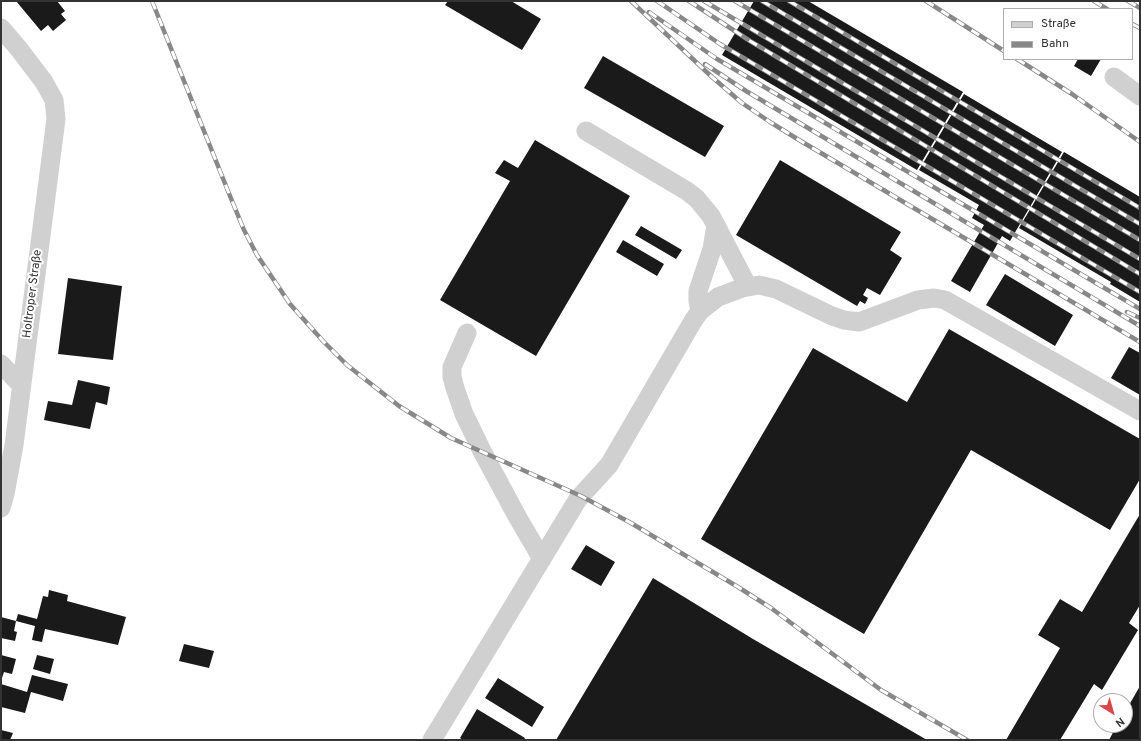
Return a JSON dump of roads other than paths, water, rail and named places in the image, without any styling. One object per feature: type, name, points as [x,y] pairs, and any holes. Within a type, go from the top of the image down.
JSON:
[{"type":"street","name":"Holtroper Straße","points":[[1,28],[44,82],[54,100],[56,119],[14,445],[1,508]]},
{"type":"street","points":[[1114,77],[1140,96]]},
{"type":"street","points":[[586,131],[687,191],[701,203],[711,216],[748,287]]},
{"type":"street","points":[[700,311],[698,291],[712,249],[716,225]]},
{"type":"street","points":[[432,740],[578,499],[609,465],[700,311],[718,297],[759,285],[776,289],[832,316],[844,320],[859,322],[918,300],[934,298],[945,300],[1140,411]]},
{"type":"street","points":[[466,333],[452,367],[452,377],[455,388],[464,414],[483,453],[542,559]]},
{"type":"street","points":[[1,364],[21,385]]},
{"type":"railway","points":[[152,1],[244,230],[257,255],[290,304],[347,365],[399,406],[451,438],[581,496],[631,523],[738,587],[771,608],[881,690],[967,740]]},
{"type":"railway","points":[[631,1],[712,77],[742,103],[770,122],[1140,342]]},
{"type":"railway","points":[[657,1],[720,44],[1140,292]]},
{"type":"railway","points":[[689,1],[750,41],[1140,274]]},
{"type":"railway","points":[[704,1],[1140,259]]},
{"type":"railway","points":[[735,1],[1140,240]]},
{"type":"railway","points":[[762,1],[1140,224]]},
{"type":"railway","points":[[789,1],[1140,208]]},
{"type":"railway","points":[[926,1],[1003,50]]},
{"type":"railway","points":[[1094,1],[1105,8]]},
{"type":"railway","points":[[1128,1],[1140,8]]},
{"type":"railway","points":[[649,12],[717,59],[1140,309]]},
{"type":"railway","points":[[1133,24],[1140,28]]},
{"type":"railway","points":[[1019,60],[1072,94],[1140,142]]},
{"type":"railway","points":[[705,64],[746,91],[1140,326]]},
{"type":"railway","points":[[1127,312],[1140,318]]}]
